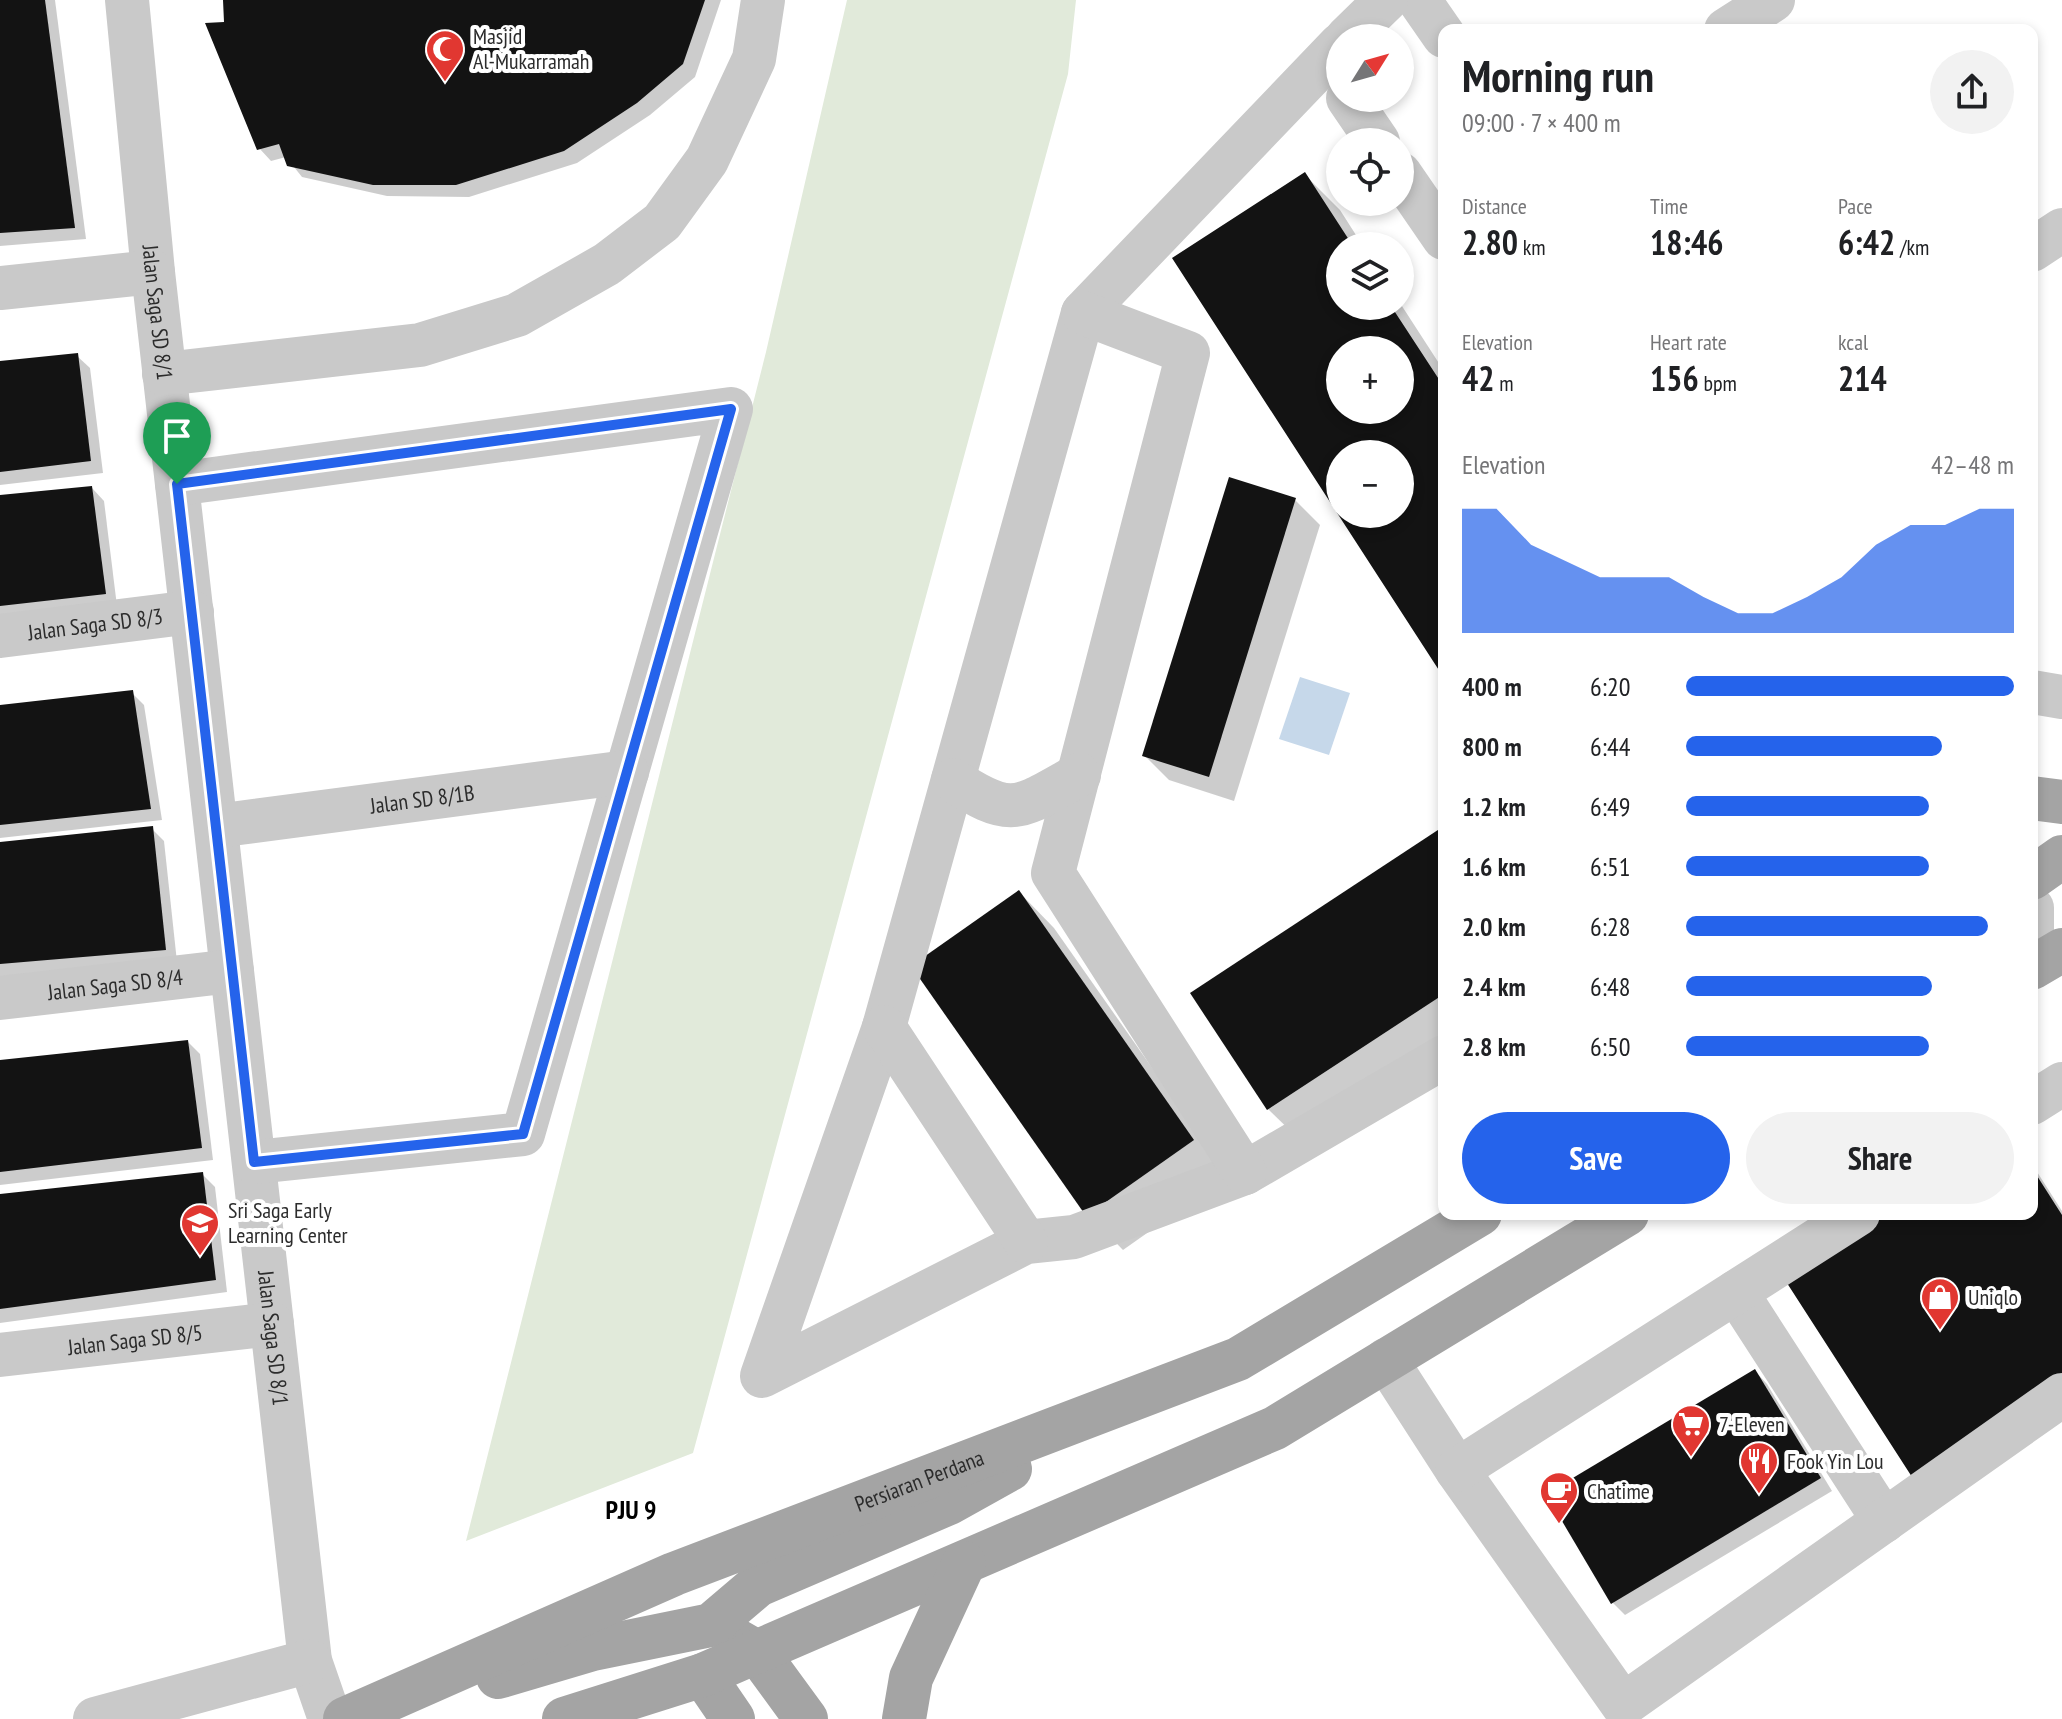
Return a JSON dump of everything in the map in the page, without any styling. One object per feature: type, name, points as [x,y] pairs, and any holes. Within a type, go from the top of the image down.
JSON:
[{"type":"main road","points":[[2038,799],[2062,802]]},
{"type":"main road","points":[[2038,874],[2062,857]]},
{"type":"main road","points":[[2038,964],[2062,950]]},
{"type":"main road","name":"Persiaran Perdana","points":[[345,1719],[674,1574],[1238,1359],[1470,1220]]},
{"type":"main road","points":[[564,1719],[703,1675],[1275,1428],[1617,1220]]},
{"type":"main road","points":[[352,1719],[593,1649],[711,1625],[758,1585],[949,1503],[1138,1397]]},
{"type":"main road","points":[[904,1719],[911,1678],[964,1563]]},
{"type":"main road","points":[[711,1625],[757,1652],[806,1719]]},
{"type":"main road","points":[[711,1625],[703,1675],[733,1719]]},
{"type":"street","name":"Jalan Saga SD 8/1","points":[[127,0],[164,374],[310,1661],[330,1719]]},
{"type":"street","points":[[164,374],[420,345],[517,315],[607,264],[662,222],[707,160],[754,59],[763,0]]},
{"type":"street","points":[[1366,24],[1386,0]]},
{"type":"street","points":[[1419,0],[1438,27]]},
{"type":"street","points":[[1735,24],[1773,0]]},
{"type":"street","points":[[1326,70],[1083,313],[884,1027],[762,1376],[1026,1242],[1074,1237],[1245,1173],[1438,1060]]},
{"type":"street","points":[[1414,194],[1438,229]]},
{"type":"street","points":[[2038,246],[2062,230]]},
{"type":"street","points":[[0,288],[153,272]]},
{"type":"street","points":[[1083,313],[1188,353],[1053,873],[1245,1173]]},
{"type":"street","points":[[177,484],[731,409],[523,1134],[254,1162]]},
{"type":"street","name":"Jalan Saga SD 8/3","points":[[0,636],[192,612]]},
{"type":"street","points":[[2038,693],[2062,697]]},
{"type":"street","name":"Jalan SD 8/1B","points":[[216,826],[627,772]]},
{"type":"street","points":[[953,780],[988,803],[1009,807],[1030,802],[1079,775]]},
{"type":"street","points":[[2038,891],[2062,902]]},
{"type":"street","name":"Jalan Saga SD 8/4","points":[[0,998],[232,971]]},
{"type":"street","points":[[884,1027],[1026,1242]]},
{"type":"street","points":[[2038,1099],[2062,1085]]},
{"type":"street","points":[[1457,1470],[1849,1220]]},
{"type":"street","points":[[1736,1292],[1884,1521]]},
{"type":"street","name":"Jalan Saga SD 8/5","points":[[0,1355],[272,1324]]},
{"type":"street","points":[[1386,1360],[1457,1470],[1623,1705],[2062,1395]]},
{"type":"street","points":[[95,1719],[310,1661]]},
{"type":"green space","points":[[847,0],[1076,0],[1068,74],[693,1453],[466,1541],[766,352]]},
{"type":"water","points":[[1300,677],[1350,693],[1329,755],[1279,739]]},
{"type":"building","points":[[0,0],[45,0],[75,228],[0,233]]},
{"type":"building","name":"Masjid Al-Mukarramah","points":[[223,0],[705,0],[683,64],[637,103],[564,151],[456,185],[373,185],[287,166],[279,144],[257,150],[205,23],[224,22]]},
{"type":"building","points":[[1305,172],[1326,204],[1326,216],[1334,216],[1344,232],[1326,232],[1326,320],[1400,320],[1411,336],[1326,336],[1326,424],[1414,424],[1414,341],[1438,378],[1438,669],[1347,528],[1414,528],[1414,440],[1326,440],[1326,496],[1172,258]]},
{"type":"building","points":[[78,353],[91,461],[0,472],[0,361]]},
{"type":"building","points":[[1229,477],[1296,498],[1209,777],[1142,756]]},
{"type":"building","points":[[92,486],[106,594],[0,606],[0,495]]},
{"type":"building","points":[[133,690],[151,809],[0,825],[0,705]]},
{"type":"building","points":[[153,826],[166,950],[0,964],[0,842]]},
{"type":"building","points":[[1438,830],[1438,998],[1267,1110],[1190,993]]},
{"type":"building","points":[[1019,890],[1194,1140],[1086,1216],[911,966]]},
{"type":"building","points":[[188,1040],[202,1148],[0,1172],[0,1060]]},
{"type":"building","points":[[203,1172],[216,1280],[0,1309],[0,1194]]},
{"type":"building","name":"Uniqlo","points":[[2038,1177],[2062,1215],[2062,1381],[1912,1477],[1785,1280],[1879,1220],[2038,1220]]},
{"type":"building","points":[[1755,1369],[1821,1478],[1611,1604],[1546,1494]]},
{"type":"place","name":"Masjid Al-Mukarramah","points":[[445,83]]},
{"type":"place","name":"Sri Saga Early Learning Center","points":[[200,1257]]},
{"type":"place","name":"Uniqlo","points":[[1940,1331]]},
{"type":"place","name":"7-Eleven","points":[[1691,1458]]},
{"type":"place","name":"Fook Yin Lou","points":[[1759,1495]]},
{"type":"place","name":"Chatime","points":[[1559,1525]]},
{"type":"district","name":"PJU 9","points":[[631,1509]]},
{"type":"route","points":[[731,409],[523,1134],[254,1162],[177,484],[731,409]]}]
